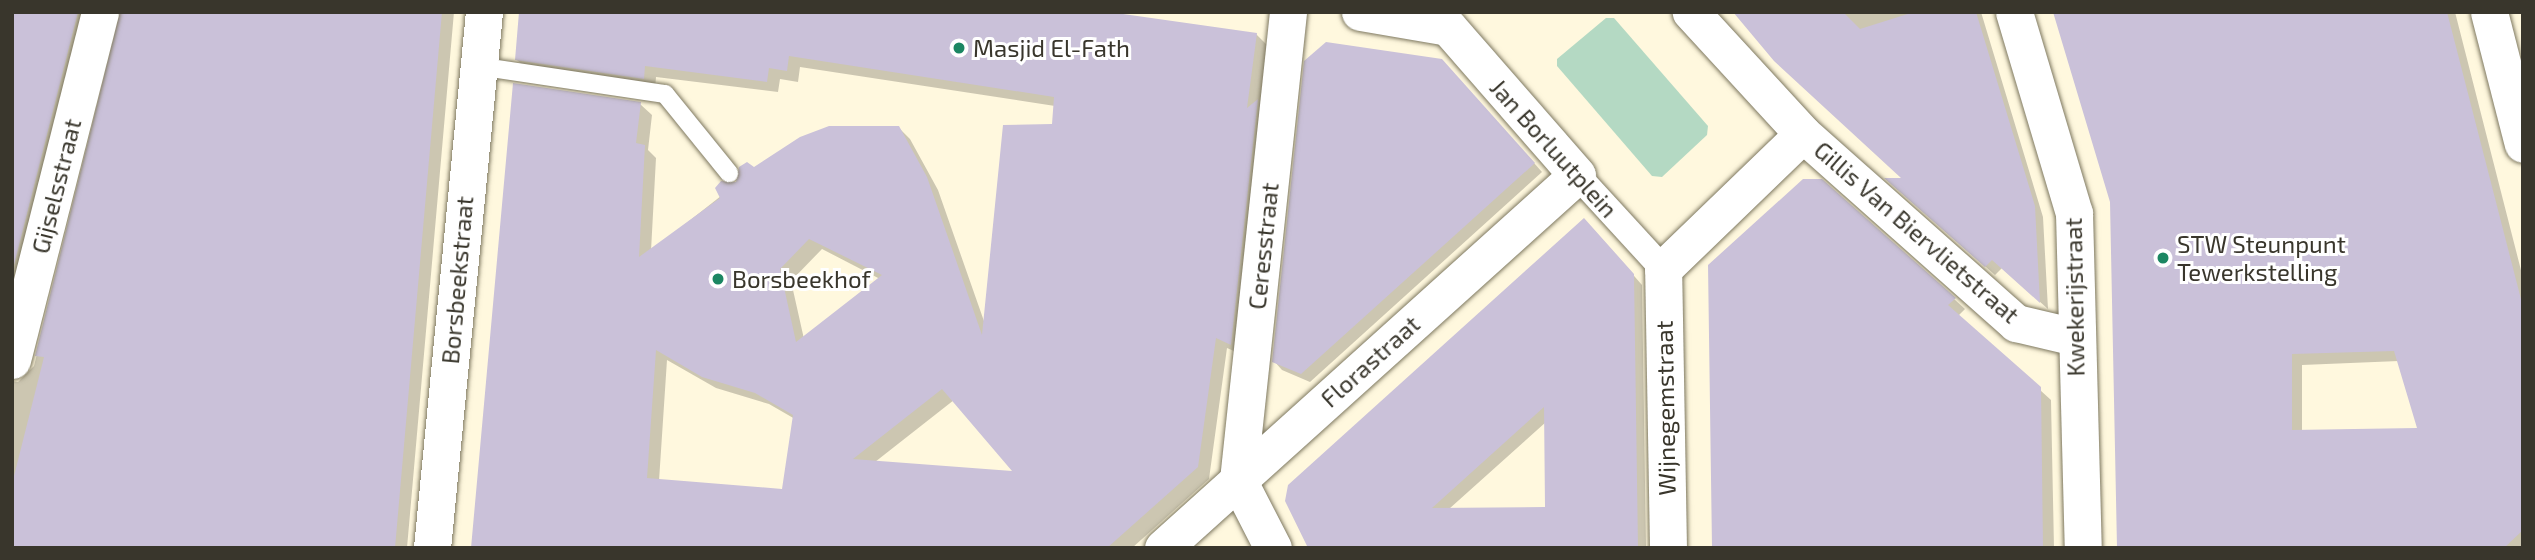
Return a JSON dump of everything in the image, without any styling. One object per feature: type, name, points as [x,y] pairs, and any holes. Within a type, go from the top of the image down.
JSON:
[{"type":"street","name":"Gijselsstraat","points":[[12,360],[100,12]]},
{"type":"street","name":"Borsbeekstraat","points":[[432,548],[484,12]]},
{"type":"street","name":"Ceresstraat","points":[[1238,480],[1288,12]]},
{"type":"street","points":[[1360,12],[1456,19]]},
{"type":"street","name":"Gillis Van Biervlietstraat","points":[[1691,12],[1803,134],[2016,323],[2075,337]]},
{"type":"street","name":"Kwekerijstraat","points":[[2014,12],[2074,213],[2075,337],[2083,548]]},
{"type":"street","points":[[2489,12],[2523,145]]},
{"type":"street","name":"Jan Borluutplein","points":[[1456,19],[1577,175],[1663,269]]},
{"type":"street","points":[[1663,269],[1803,134]]},
{"type":"street","name":"Florastraat","points":[[1163,548],[1577,175]]},
{"type":"street","name":"Wijnegemstraat","points":[[1663,269],[1668,548]]},
{"type":"street","points":[[1238,480],[1273,548]]},
{"type":"lane","points":[[477,66],[665,94],[729,173]]},
{"type":"green space","points":[[1606,18],[1614,18],[1708,126],[1707,135],[1662,177],[1652,176],[1557,66],[1557,59]]},
{"type":"building","points":[[12,12],[78,12],[12,273]]},
{"type":"building","points":[[120,12],[442,12],[395,548],[12,548],[12,484],[44,357],[35,356]]},
{"type":"building","points":[[519,12],[1109,12],[1257,33],[1247,108],[1258,99],[1231,345],[1216,338],[1198,467],[1107,548],[471,548],[513,83],[641,102],[636,143],[645,145],[639,257],[720,198],[715,188],[721,181],[736,182],[739,167],[747,162],[754,167],[800,137],[829,126],[899,126],[927,177],[982,335],[1003,125],[1052,124],[1054,97],[789,56],[787,71],[769,68],[767,82],[645,66],[644,79],[515,60]],"holes":[[[809,239],[882,275],[796,342],[780,269]],[[656,350],[702,377],[755,393],[793,415],[782,489],[647,478]],[[942,389],[1012,471],[853,459]]]},
{"type":"building","points":[[1733,12],[1843,12],[1860,29],[1914,12],[1976,12],[2035,206],[2040,303],[1992,260],[1985,267],[1884,178],[1901,178],[1774,61]]},
{"type":"building","points":[[2053,12],[2447,12],[2523,307],[2523,530],[2504,548],[2117,548],[2110,202]],"holes":[[[2394,351],[2417,428],[2292,430],[2292,354]]]},
{"type":"building","points":[[1326,42],[1442,59],[1535,163],[1301,374],[1272,362],[1304,61]]},
{"type":"building","points":[[1803,179],[1822,179],[1956,298],[1948,305],[2041,387],[2043,548],[1712,548],[1708,265]]},
{"type":"building","points":[[1584,218],[1634,274],[1638,548],[1308,548],[1285,501],[1288,485]],"holes":[[[1544,407],[1545,507],[1432,508]]]},
{"type":"place","name":"Masjid El-Fath","points":[[959,48]]},
{"type":"place","name":"STW Steunpunt Tewerkstelling","points":[[2163,258]]},
{"type":"place","name":"Borsbeekhof","points":[[718,279]]}]
